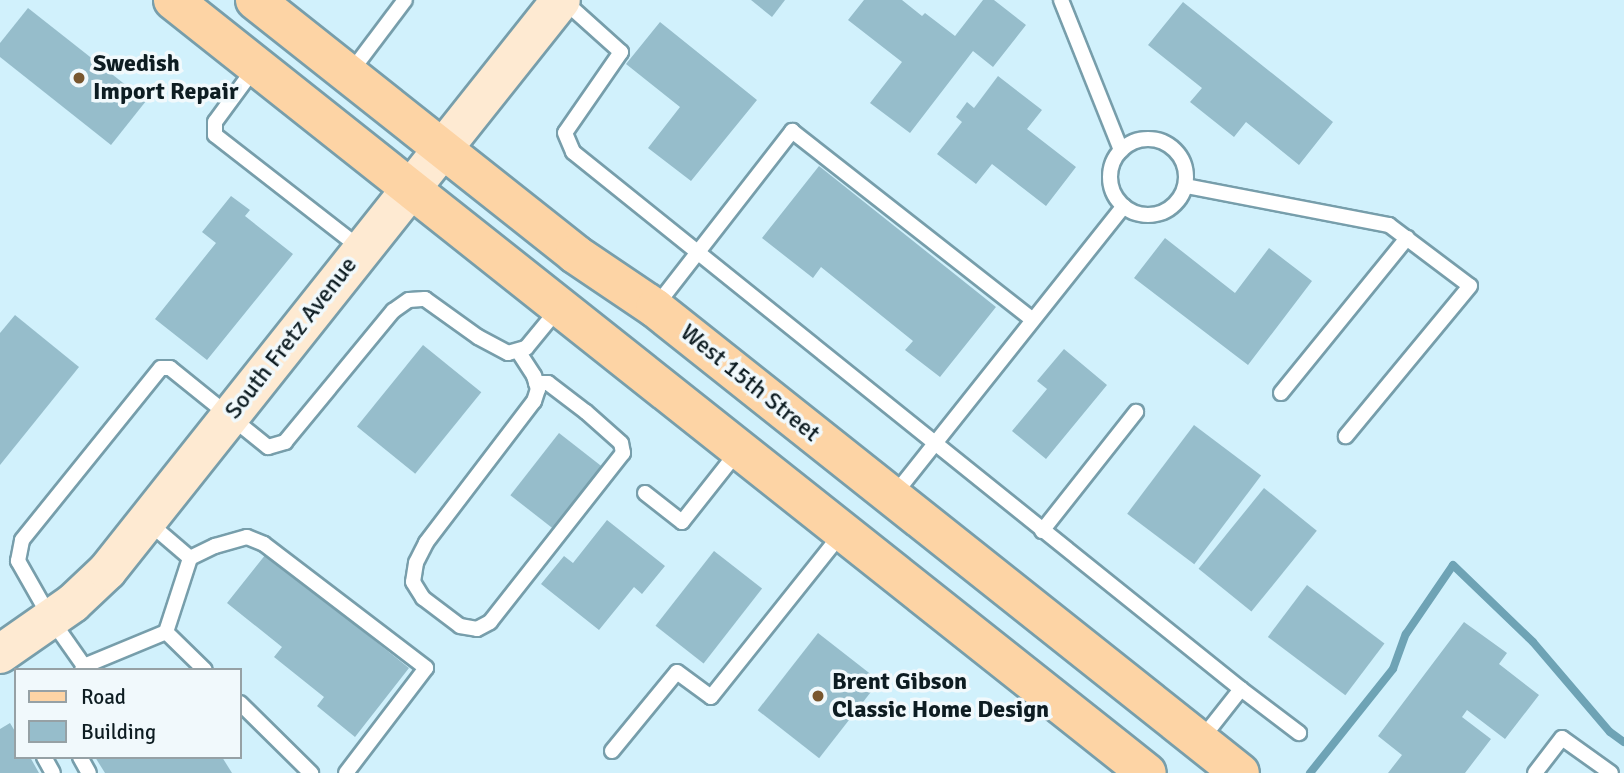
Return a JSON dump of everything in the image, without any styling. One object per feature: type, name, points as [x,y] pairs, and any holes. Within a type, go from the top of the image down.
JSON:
[{"type":"main road","points":[[173,0],[1147,773]]},
{"type":"main road","name":"West 15th Street","points":[[255,0],[445,148],[575,254],[655,308],[1240,773]]},
{"type":"street","name":"South Fretz Avenue","points":[[0,654],[51,620],[107,571],[562,0]]},
{"type":"lane","points":[[562,0],[621,52],[565,133],[573,152],[933,444],[1241,690],[1299,733]]},
{"type":"lane","points":[[1062,0],[1121,150]]},
{"type":"lane","points":[[349,74],[403,1]]},
{"type":"lane","points":[[256,66],[215,122],[215,135],[361,249]]},
{"type":"lane","points":[[655,308],[792,131],[1032,320]]},
{"type":"lane","points":[[1138,139],[1158,139],[1175,149],[1185,166],[1186,186],[1179,200],[1168,210],[1153,215],[1138,214],[1124,206],[1114,194],[1110,178],[1112,163],[1121,150],[1138,139]]},
{"type":"lane","points":[[1186,186],[1389,225],[1470,286],[1346,436]]},
{"type":"lane","points":[[892,497],[1124,206]]},
{"type":"lane","points":[[1281,393],[1407,238]]},
{"type":"lane","points":[[346,773],[426,668],[264,544],[247,537],[215,546],[190,558],[166,632],[83,668],[51,620],[18,561],[22,540],[161,368],[170,368],[268,447],[285,442],[393,311],[409,300],[425,299],[478,337],[508,353],[526,348],[559,307]]},
{"type":"lane","points":[[518,351],[536,383],[534,401],[426,543],[416,563],[413,582],[423,598],[460,626],[477,629],[490,622],[623,453],[621,443],[586,412],[548,383],[536,383]]},
{"type":"lane","points":[[1042,531],[1136,412]]},
{"type":"lane","points":[[645,493],[682,522],[739,450]]},
{"type":"lane","points":[[147,521],[190,558]]},
{"type":"lane","points":[[612,751],[677,672],[711,697],[842,532]]},
{"type":"lane","points":[[166,632],[203,668]]},
{"type":"lane","points":[[1199,742],[1241,690]]},
{"type":"lane","points":[[242,705],[311,773]]},
{"type":"lane","points":[[1535,773],[1562,738],[1611,773]]},
{"type":"building","points":[[751,0],[785,0],[772,17]]},
{"type":"building","points":[[864,0],[902,0],[922,16],[925,13],[955,36],[983,0],[994,0],[1026,25],[993,67],[973,51],[910,133],[870,103],[902,62],[848,20]]},
{"type":"building","points":[[1183,2],[1333,122],[1299,165],[1246,122],[1234,137],[1190,102],[1202,88],[1148,45]]},
{"type":"building","points":[[28,8],[146,101],[111,145],[0,57],[0,43]]},
{"type":"building","points":[[660,22],[757,100],[691,181],[648,148],[680,107],[626,64]]},
{"type":"building","points":[[998,76],[1042,110],[1027,129],[1076,167],[1046,206],[992,164],[976,184],[937,154],[962,122],[956,117],[967,102],[974,108]]},
{"type":"building","points":[[819,166],[996,307],[940,377],[905,350],[913,341],[821,267],[813,278],[762,238]]},
{"type":"building","points":[[231,196],[250,210],[245,216],[293,254],[207,360],[155,319],[216,243],[202,232]]},
{"type":"building","points":[[1165,238],[1235,293],[1269,248],[1312,281],[1248,365],[1134,278]]},
{"type":"building","points":[[15,315],[79,367],[0,465],[0,333]]},
{"type":"building","points":[[423,345],[481,392],[415,474],[357,427]]},
{"type":"building","points":[[1064,349],[1107,385],[1046,459],[1012,431],[1047,389],[1037,381]]},
{"type":"building","points":[[1194,425],[1261,476],[1194,564],[1127,514]]},
{"type":"building","points":[[559,433],[602,466],[553,528],[510,495]]},
{"type":"building","points":[[1264,488],[1317,531],[1251,612],[1199,569]]},
{"type":"building","points":[[607,520],[665,566],[642,594],[634,587],[599,630],[541,584],[564,556],[573,563]]},
{"type":"building","points":[[714,551],[762,589],[704,663],[656,626]]},
{"type":"building","points":[[266,554],[409,668],[355,737],[317,706],[324,697],[274,657],[282,647],[227,603]]},
{"type":"building","points":[[1307,585],[1384,643],[1345,695],[1268,637]]},
{"type":"building","points":[[1464,622],[1507,653],[1499,664],[1539,695],[1505,739],[1467,710],[1462,717],[1491,739],[1465,773],[1388,773],[1402,755],[1378,736]]},
{"type":"building","name":"Brent Gibson Classic Home Design","points":[[818,633],[879,681],[819,758],[758,710]]},
{"type":"building","points":[[10,723],[14,730],[14,759],[31,759],[39,773],[0,773],[0,729]]},
{"type":"building","points":[[96,759],[223,759],[232,773],[105,773]]},
{"type":"waterway","points":[[1310,773],[1393,669],[1406,634],[1453,565],[1533,642],[1610,732],[1624,742]]},
{"type":"place","name":"Swedish Import Repair","points":[[79,78]]},
{"type":"place","name":"Brent Gibson Classic Home Design","points":[[818,696]]}]
